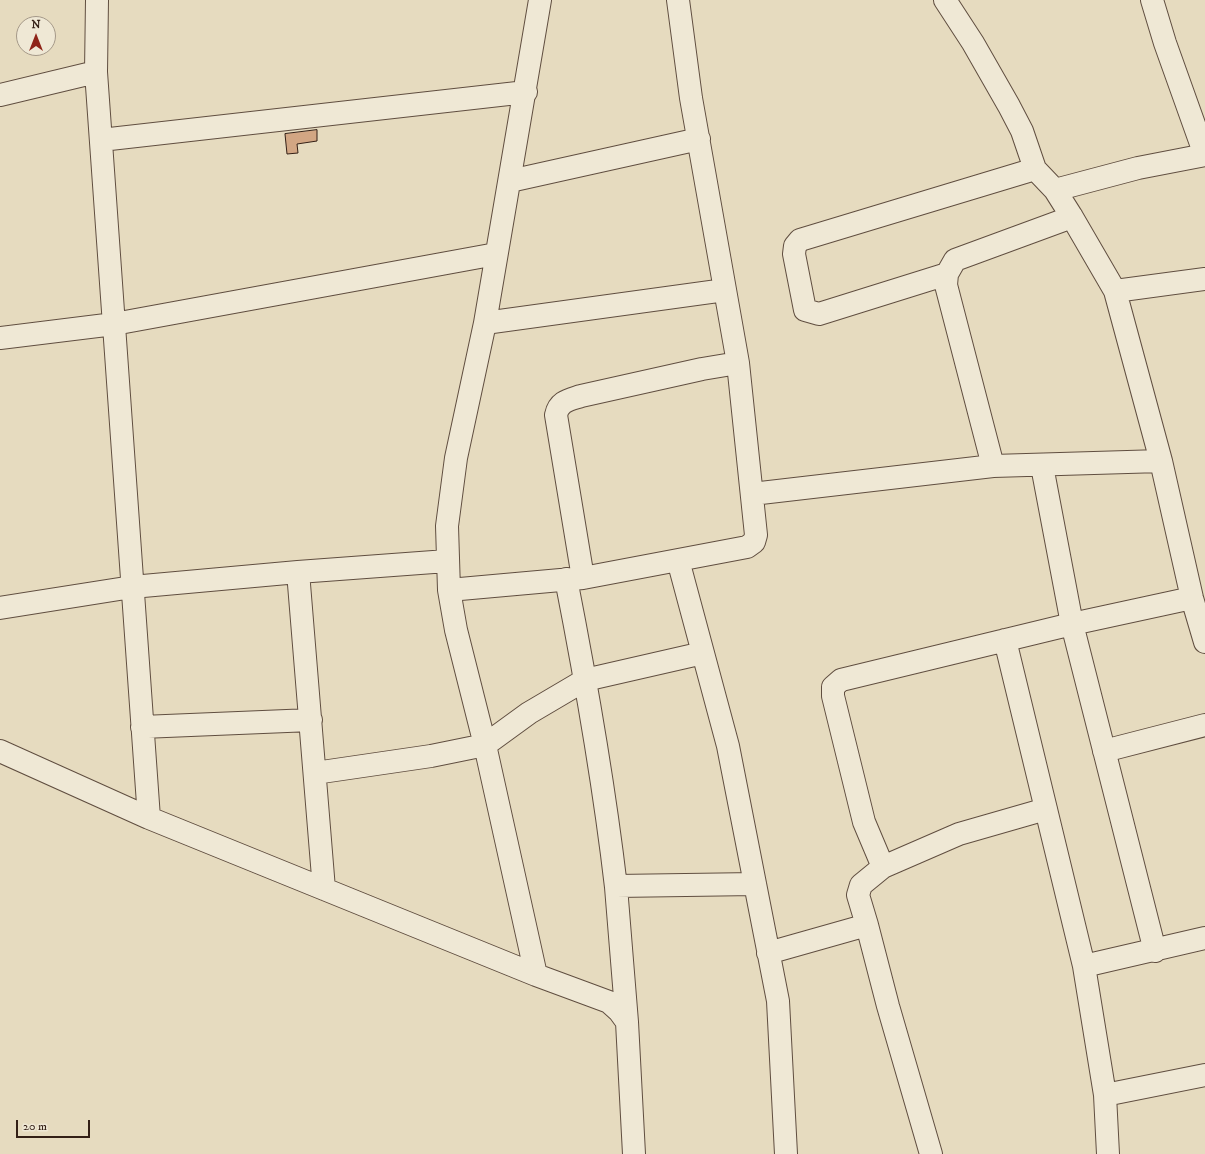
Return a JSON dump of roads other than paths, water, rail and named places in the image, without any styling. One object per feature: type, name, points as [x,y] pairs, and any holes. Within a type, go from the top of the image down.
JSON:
[{"type":"street","points":[[97,0],[96,72],[149,818]]},
{"type":"street","points":[[536,975],[485,745],[456,630],[449,590],[446,526],[456,458],[486,322],[496,254],[526,92],[540,0]]},
{"type":"street","points":[[449,590],[575,579],[747,547],[754,542],[756,535],[738,363],[699,140],[678,0]]},
{"type":"street","points":[[945,0],[973,43],[1009,106],[1022,131],[1035,169],[1055,190],[1072,216],[1114,291],[1161,461],[1192,598],[1205,642]]},
{"type":"street","points":[[1055,190],[1138,168],[1205,155],[1165,43],[1152,0]]},
{"type":"street","points":[[0,96],[96,72]]},
{"type":"street","points":[[101,140],[526,92]]},
{"type":"street","points":[[510,182],[699,140]]},
{"type":"street","points":[[947,274],[819,314],[810,313],[805,310],[794,254],[795,246],[800,240],[1035,169]]},
{"type":"street","points":[[993,466],[946,285],[947,274],[955,260],[1072,216]]},
{"type":"street","points":[[0,338],[114,324],[496,254]]},
{"type":"street","points":[[1114,291],[1205,279]]},
{"type":"street","points":[[486,322],[725,290]]},
{"type":"street","points":[[634,1154],[627,1022],[616,886],[585,680],[556,415],[558,407],[562,402],[581,396],[702,369],[738,363]]},
{"type":"street","points":[[752,494],[993,466],[1042,466],[1161,461]]},
{"type":"street","points":[[1042,466],[1072,624],[1155,951]]},
{"type":"street","points":[[678,560],[728,746],[778,1001],[786,1154]]},
{"type":"street","points":[[0,608],[132,587],[298,572],[447,561]]},
{"type":"street","points":[[298,572],[324,889]]},
{"type":"street","points":[[883,867],[864,822],[833,696],[833,687],[841,680],[1072,624],[1192,598]]},
{"type":"street","points":[[1005,640],[1084,966],[1105,1095],[1108,1154]]},
{"type":"street","points":[[315,773],[431,756],[485,745],[529,713],[585,680],[703,653]]},
{"type":"street","points":[[142,727],[311,720]]},
{"type":"street","points":[[1104,751],[1205,725]]},
{"type":"street","points":[[0,751],[149,818],[536,975],[609,1002],[627,1022]]},
{"type":"street","points":[[931,1154],[888,1006],[858,895],[861,885],[883,867],[959,834],[1046,809]]},
{"type":"street","points":[[616,886],[755,884]]},
{"type":"street","points":[[768,953],[867,925]]},
{"type":"street","points":[[1084,966],[1155,951],[1205,938]]},
{"type":"street","points":[[1105,1095],[1205,1075]]}]
